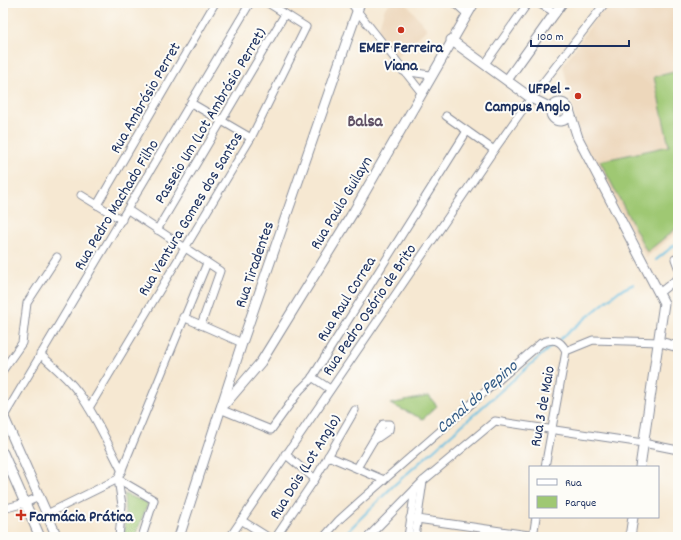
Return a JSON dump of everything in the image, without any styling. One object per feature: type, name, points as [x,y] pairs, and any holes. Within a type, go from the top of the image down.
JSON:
[{"type":"street","name":"Rua Ambrósio Perret","points":[[97,205],[215,3]]},
{"type":"street","name":"Rua Pedro Machado Filho","points":[[3,416],[128,210],[250,3]]},
{"type":"street","points":[[268,3],[285,14]]},
{"type":"street","points":[[351,3],[359,7],[403,71],[421,92]]},
{"type":"street","points":[[455,3],[466,14]]},
{"type":"street","name":"Rua Paulo Guilayn","points":[[220,409],[260,362],[354,211],[430,75],[474,3]]},
{"type":"street","points":[[485,64],[528,3]]},
{"type":"street","points":[[538,3],[556,13]]},
{"type":"street","points":[[507,80],[562,3]]},
{"type":"street","name":"Rua Pedro Osório de Brito","points":[[230,537],[285,454],[494,150],[531,98],[605,3]]},
{"type":"street","name":"Rua Tiradentes","points":[[179,537],[242,343],[359,7]]},
{"type":"street","name":"Rua Ventura Gomes dos Santos","points":[[89,408],[251,138],[306,27],[285,14]]},
{"type":"street","name":"Passeio Um (Lot Ambrósio Perret)","points":[[157,230],[285,14]]},
{"type":"street","points":[[451,40],[531,98],[551,108]]},
{"type":"street","points":[[403,71],[430,75]]},
{"type":"street","points":[[191,103],[251,138]]},
{"type":"street","points":[[578,138],[561,121],[556,120],[552,116],[551,108],[555,103],[564,103],[569,110],[578,138],[664,303],[660,342],[640,466]]},
{"type":"street","points":[[561,121],[568,116],[569,110]]},
{"type":"street","points":[[446,116],[494,150]]},
{"type":"street","name":"Rua Raul Correa","points":[[220,409],[271,430],[296,395],[312,377],[467,131]]},
{"type":"street","points":[[81,195],[122,220]]},
{"type":"street","points":[[128,210],[220,271],[201,325]]},
{"type":"street","points":[[3,370],[22,343],[27,303],[57,257]]},
{"type":"street","points":[[675,258],[678,267]]},
{"type":"street","points":[[119,537],[122,505],[118,480],[183,317],[207,263]]},
{"type":"street","points":[[659,293],[678,278]]},
{"type":"street","points":[[183,317],[242,343]]},
{"type":"street","points":[[324,537],[339,520],[541,344],[550,340],[559,342],[566,351],[593,340],[660,342],[678,348]]},
{"type":"street","name":"Rua 3 de Maio","points":[[545,466],[566,351]]},
{"type":"street","points":[[40,354],[64,376],[89,408],[122,471]]},
{"type":"street","points":[[312,377],[330,389]]},
{"type":"street","name":"Rua Dois (Lot Anglo)","points":[[276,537],[315,479],[355,410]]},
{"type":"street","points":[[3,416],[57,537]]},
{"type":"street","points":[[368,537],[423,481],[495,421],[551,428],[678,450]]},
{"type":"street","points":[[357,468],[373,441]]},
{"type":"street","points":[[3,453],[40,537]]},
{"type":"street","points":[[285,454],[315,479]]},
{"type":"street","points":[[328,456],[384,480]]},
{"type":"street","points":[[118,480],[154,500],[142,537]]},
{"type":"street","points":[[48,514],[118,480]]},
{"type":"street","points":[[408,537],[423,481]]},
{"type":"street","points":[[415,489],[415,537]]},
{"type":"street","points":[[3,509],[25,503],[39,497]]},
{"type":"street","points":[[533,536],[536,518]]},
{"type":"street","points":[[630,537],[633,518]]},
{"type":"street","points":[[414,519],[543,537]]},
{"type":"street","points":[[241,520],[268,537]]},
{"type":"shaded area","name":"EMEF Ferreira Viana","points":[[390,3],[406,3],[427,29],[397,57],[377,32],[385,8]]},
{"type":"shaded area","points":[[606,3],[678,3],[678,232],[646,258],[579,135],[563,66]]},
{"type":"green space","points":[[678,71],[678,227],[647,252],[600,161],[669,146],[654,77]]},
{"type":"green space","points":[[429,396],[437,406],[423,419],[390,404]]},
{"type":"green space","points":[[124,494],[148,503],[135,537],[124,537]]},
{"type":"waterway","name":"Canal do Pepino","points":[[656,260],[678,242]]},
{"type":"waterway","name":"Canal do Pepino","points":[[559,340],[619,291],[634,284]]},
{"type":"waterway","name":"Canal do Pepino","points":[[342,537],[393,486],[555,343]]},
{"type":"place","name":"EMEF Ferreira Viana","points":[[401,30]]},
{"type":"place","name":"UFPel - Campus Anglo","points":[[578,96]]},
{"type":"place","name":"Farmácia Prática","points":[[21,515]]},
{"type":"district","name":"Balsa","points":[[365,120]]}]
